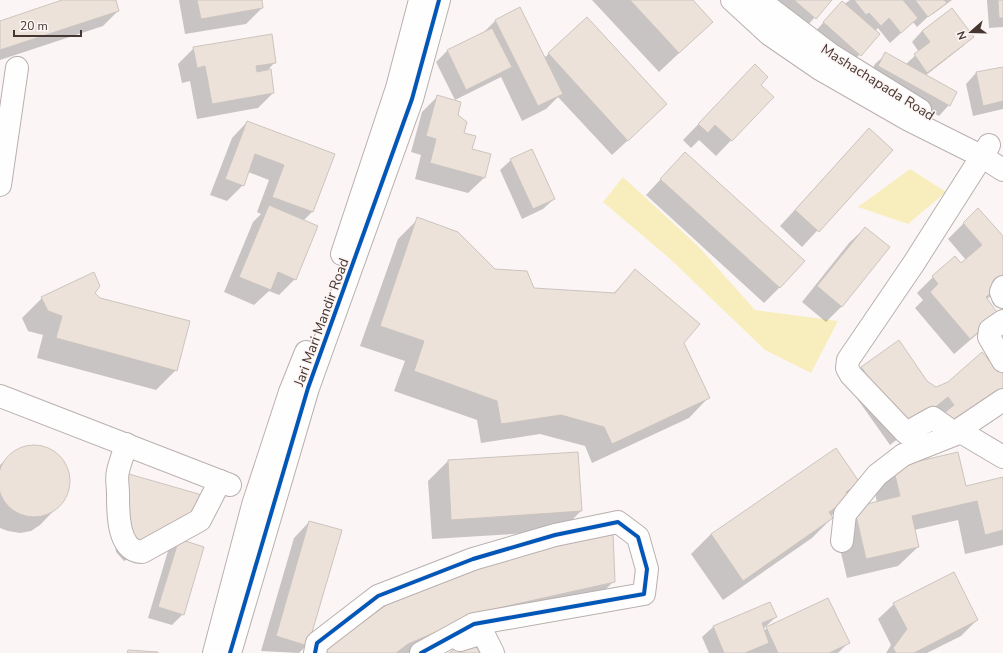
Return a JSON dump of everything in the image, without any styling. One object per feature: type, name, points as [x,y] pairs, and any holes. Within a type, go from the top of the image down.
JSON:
[{"type":"street","points":[[366,204],[420,0]]},
{"type":"street","name":"Jari Mari Mandir Road","points":[[230,653],[262,509],[269,487],[308,388],[366,204],[412,99],[439,0]]},
{"type":"street","name":"Mashachapada Road","points":[[749,4],[825,62],[914,106],[996,158]]},
{"type":"street","points":[[0,185],[17,68]]},
{"type":"street","points":[[996,158],[914,263],[848,360],[847,368],[851,375],[906,433],[931,418],[935,418],[954,433],[1003,400]]},
{"type":"street","points":[[1003,287],[1001,292],[1003,297]]},
{"type":"street","points":[[1003,321],[990,330],[989,337],[1003,361]]},
{"type":"street","points":[[0,396],[225,483],[245,481],[269,487]]},
{"type":"street","points":[[842,541],[845,514],[877,475],[903,455],[961,432],[1003,457]]},
{"type":"street","points":[[126,444],[118,472],[119,520],[123,536],[131,550],[142,552],[200,520],[225,483]]},
{"type":"street","points":[[214,653],[262,509],[238,498],[225,483]]},
{"type":"street","points":[[314,653],[316,643],[378,596],[473,559],[555,536],[618,522],[638,537],[647,569],[644,594],[474,624],[421,653]]},
{"type":"street","points":[[435,653],[452,643],[483,633],[493,653]]},
{"type":"shaded area","points":[[910,169],[946,192],[908,224],[858,207]]},
{"type":"shaded area","points":[[623,177],[698,246],[755,310],[838,321],[811,373],[765,350],[669,258],[603,202]]},
{"type":"building","points":[[62,0],[116,0],[119,11],[0,50],[0,21]]},
{"type":"building","points":[[197,0],[262,0],[263,8],[201,19]]},
{"type":"building","points":[[630,0],[693,0],[713,22],[679,53]]},
{"type":"building","points":[[794,0],[832,0],[816,19]]},
{"type":"building","points":[[854,0],[903,0],[918,18],[901,33],[889,18],[881,26],[869,13],[866,15]]},
{"type":"building","points":[[915,0],[944,0],[947,3],[928,17]]},
{"type":"building","points":[[998,0],[1003,0],[1003,18],[999,18]]},
{"type":"building","points":[[842,1],[880,34],[861,56],[823,22]]},
{"type":"building","points":[[520,7],[563,94],[538,106],[495,20]]},
{"type":"building","points":[[952,8],[974,37],[927,73],[914,54],[930,42],[922,31]]},
{"type":"building","points":[[587,17],[667,104],[628,141],[548,53]]},
{"type":"building","points":[[492,28],[512,67],[466,90],[447,50]]},
{"type":"building","points":[[272,34],[276,63],[256,66],[257,72],[271,69],[274,93],[212,104],[205,66],[197,68],[193,47]]},
{"type":"building","points":[[885,52],[957,92],[950,106],[878,66]]},
{"type":"building","points":[[755,64],[768,77],[761,85],[774,97],[732,141],[715,125],[708,133],[698,124]]},
{"type":"building","points":[[1003,67],[1003,101],[983,106],[976,72]]},
{"type":"building","points":[[437,95],[461,102],[458,115],[467,122],[464,133],[476,136],[472,149],[491,154],[485,178],[430,163],[436,139],[426,136]]},
{"type":"building","points":[[247,121],[335,154],[313,212],[272,197],[284,165],[255,154],[244,186],[225,179]]},
{"type":"building","points":[[869,128],[893,150],[819,232],[795,210]]},
{"type":"building","points":[[532,149],[555,199],[533,209],[510,159]]},
{"type":"building","points":[[685,152],[805,261],[780,288],[660,179]]},
{"type":"building","points":[[269,205],[318,226],[296,280],[278,272],[271,290],[239,277]]},
{"type":"building","points":[[978,208],[1003,236],[1003,284],[986,297],[999,315],[970,339],[930,292],[938,284],[932,276],[955,256],[961,263],[982,245],[963,223]]},
{"type":"building","points":[[417,217],[458,232],[495,269],[527,271],[534,288],[615,293],[635,269],[700,324],[684,343],[710,398],[612,444],[604,427],[561,415],[501,424],[497,401],[414,371],[424,341],[380,326]]},
{"type":"building","points":[[865,227],[890,247],[842,307],[817,286]]},
{"type":"building","points":[[94,272],[100,286],[95,293],[100,298],[190,321],[177,371],[56,338],[62,316],[48,311],[41,297]]},
{"type":"building","points":[[899,340],[927,381],[936,387],[948,382],[982,352],[999,372],[1003,369],[1003,395],[956,432],[943,414],[954,405],[948,397],[906,430],[861,367]]},
{"type":"building","points":[[34,445],[54,451],[64,461],[70,481],[64,501],[54,511],[34,517],[14,511],[4,501],[-2,481],[4,461],[14,451]]},
{"type":"building","points":[[836,448],[860,483],[846,492],[850,498],[829,512],[833,518],[743,581],[711,534]]},
{"type":"building","points":[[578,452],[582,511],[451,520],[448,460]]},
{"type":"building","points":[[958,452],[966,486],[1003,477],[1003,530],[985,535],[977,501],[912,516],[919,547],[866,559],[854,507],[900,496],[893,467]]},
{"type":"building","points":[[122,472],[202,495],[194,520],[140,546],[131,536]]},
{"type":"building","points":[[309,521],[342,530],[308,646],[276,636]]},
{"type":"building","points":[[613,533],[615,582],[485,611],[408,644],[396,653],[321,653],[400,595],[471,566]]},
{"type":"building","points":[[179,539],[204,547],[184,615],[158,607]]},
{"type":"building","points":[[954,572],[978,620],[914,653],[896,653],[893,648],[907,629],[893,603]]},
{"type":"building","points":[[828,598],[850,643],[829,653],[778,653],[766,627]]},
{"type":"building","points":[[770,602],[777,617],[762,623],[769,643],[745,653],[724,653],[713,626]]},
{"type":"building","points":[[471,639],[480,653],[449,653]]},
{"type":"building","points":[[128,650],[158,652],[158,653],[127,653]]},
{"type":"cycle path","points":[[230,653],[308,388],[412,99],[439,0]]},
{"type":"cycle path","points":[[315,653],[317,643],[378,596],[473,559],[555,535],[618,522],[638,537],[647,569],[644,594],[474,624],[421,653]]}]
